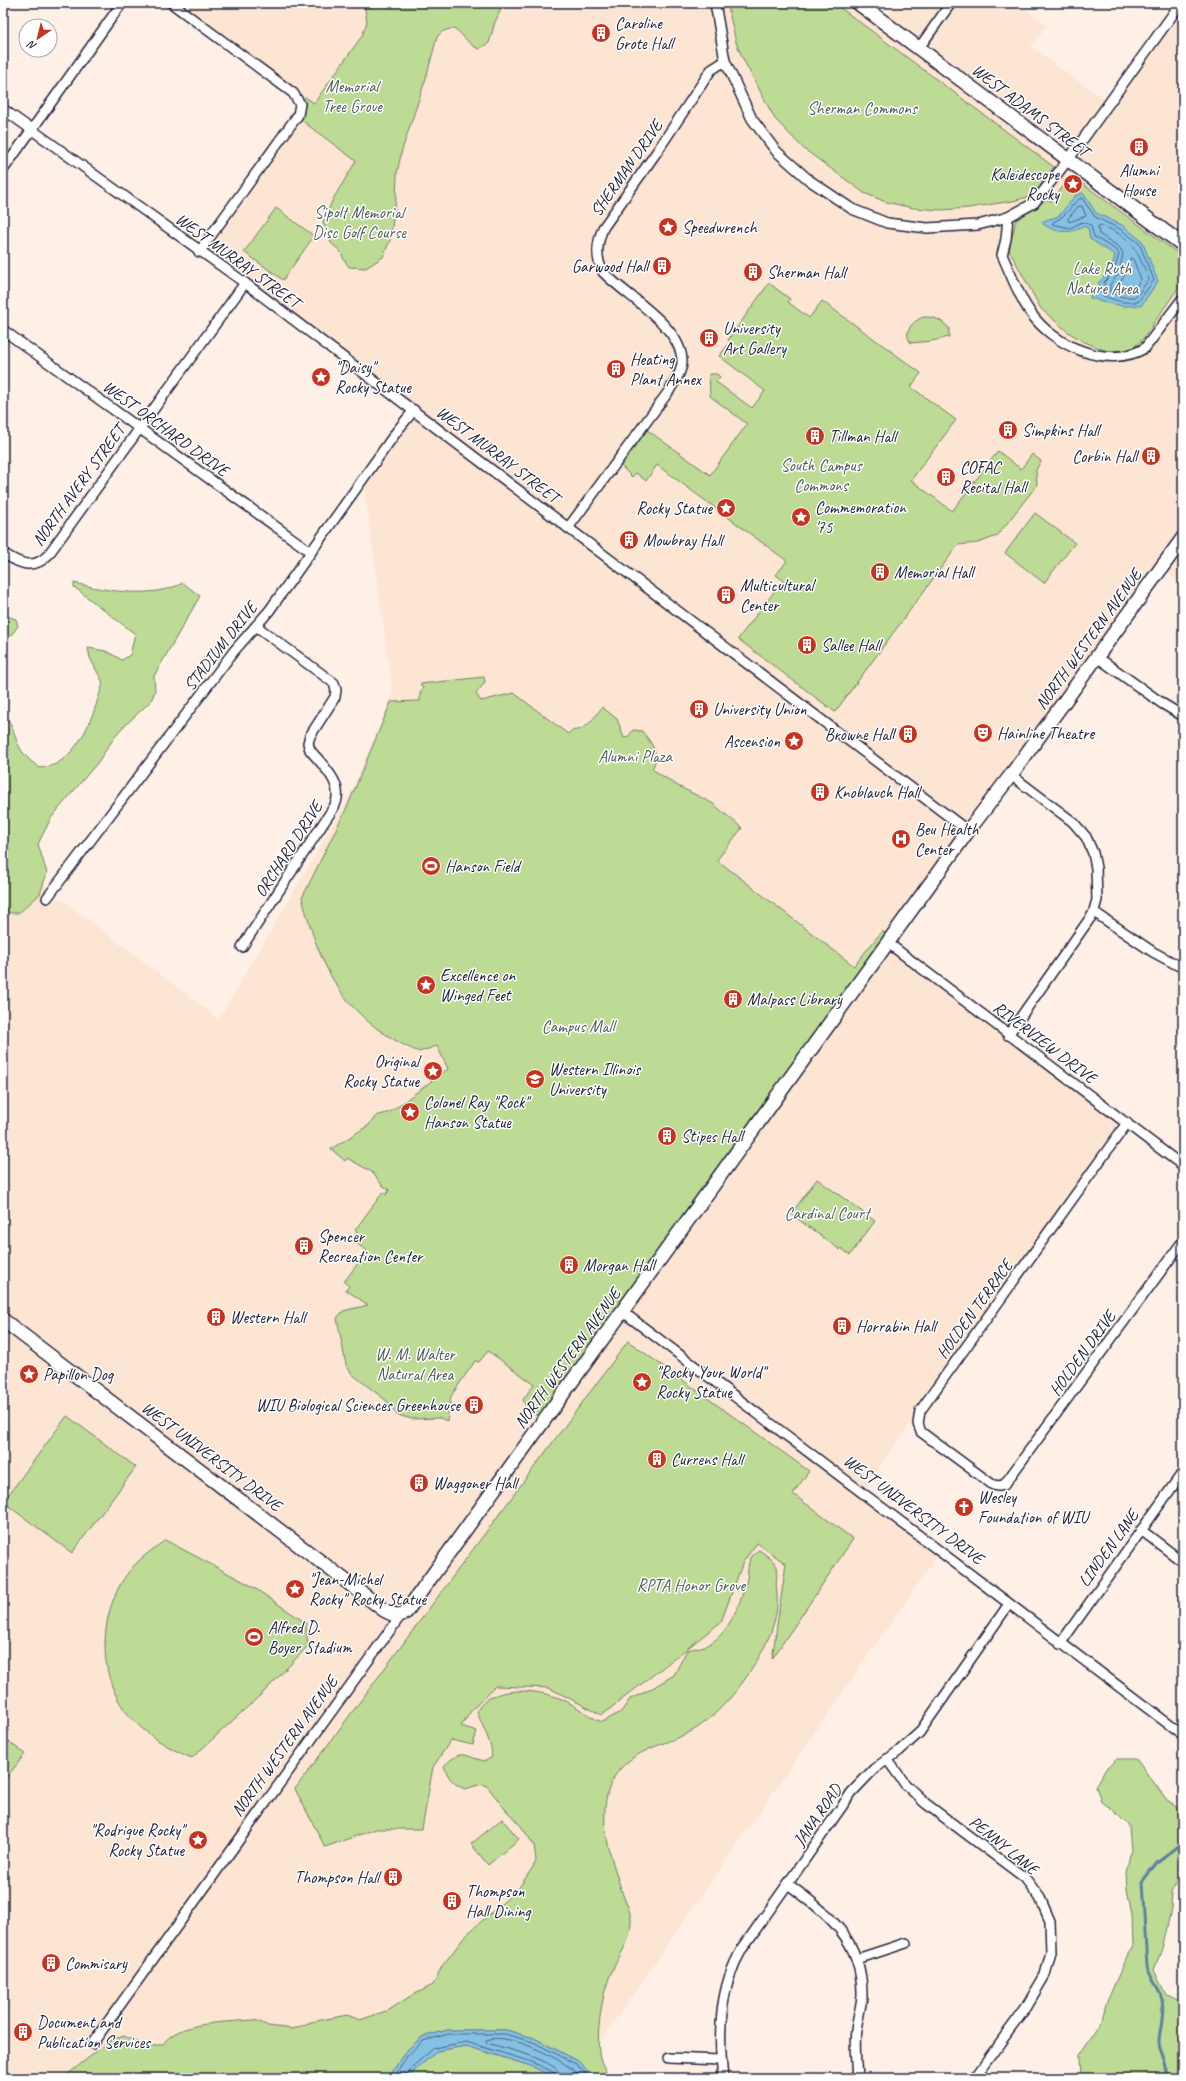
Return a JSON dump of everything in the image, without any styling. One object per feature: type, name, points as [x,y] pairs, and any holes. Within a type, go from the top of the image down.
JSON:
[{"type":"street","points":[[3,170],[122,3]]},
{"type":"street","points":[[171,3],[294,93],[300,104],[300,111],[297,117],[199,252]]},
{"type":"street","points":[[714,3],[724,61],[744,106],[762,135],[792,166],[841,203],[887,223],[906,227],[927,228],[978,225],[1008,218],[1034,204],[1068,160],[1181,3]]},
{"type":"street","name":"WEST ADAMS STREET","points":[[858,3],[1183,245]]},
{"type":"street","points":[[919,48],[951,3]]},
{"type":"street","name":"SHERMAN DRIVE","points":[[568,528],[669,391],[678,376],[682,361],[678,344],[669,331],[608,277],[599,264],[598,242],[603,228],[656,153],[711,70],[724,61]]},
{"type":"street","name":"WEST MURRAY STREET","points":[[3,109],[199,252],[245,283],[968,831]]},
{"type":"street","points":[[1008,218],[1006,239],[1002,255],[1024,303],[1038,322],[1049,332],[1073,347],[1111,357],[1129,356],[1137,353],[1145,348],[1183,298]]},
{"type":"street","name":"NORTH AVERY STREET","points":[[3,553],[18,562],[32,565],[38,563],[48,555],[245,283]]},
{"type":"street","name":"WEST ORCHARD DRIVE","points":[[3,330],[311,552]]},
{"type":"street","name":"STADIUM DRIVE","points":[[47,898],[234,651],[256,626],[311,552],[397,431],[414,410]]},
{"type":"street","name":"NORTH WESTERN AVENUE","points":[[92,2044],[401,1615],[409,1608],[623,1312],[968,831],[1011,775],[1183,538]]},
{"type":"street","name":"ORCHARD DRIVE","points":[[242,947],[334,807],[338,796],[337,784],[310,750],[308,743],[310,736],[335,697],[336,690],[334,683],[256,626]]},
{"type":"street","points":[[1097,657],[1163,704],[1183,716]]},
{"type":"street","points":[[1008,1035],[1094,912],[1097,900],[1096,868],[1093,853],[1086,837],[1073,822],[1011,775]]},
{"type":"street","points":[[1094,912],[1153,952],[1183,967]]},
{"type":"street","name":"RIVERVIEW DRIVE","points":[[888,944],[1183,1166]]},
{"type":"street","name":"HOLDEN TERRACE","points":[[1006,1483],[999,1486],[993,1485],[924,1435],[919,1428],[918,1415],[1127,1123]]},
{"type":"street","name":"HOLDEN DRIVE","points":[[1006,1483],[1183,1241]]},
{"type":"street","name":"WEST UNIVERSITY DRIVE","points":[[623,1312],[1060,1644],[1183,1735]]},
{"type":"street","name":"WEST UNIVERSITY DRIVE","points":[[3,1320],[384,1610],[393,1615],[401,1615]]},
{"type":"street","name":"LINDEN LANE","points":[[1060,1644],[1183,1472]]},
{"type":"street","points":[[1141,1530],[1183,1562]]},
{"type":"street","name":"JANA ROAD","points":[[723,2078],[721,2060],[722,2012],[730,1973],[742,1949],[852,1792],[870,1772],[910,1743],[928,1722],[1009,1604]]},
{"type":"street","name":"PENNY LANE","points":[[887,1759],[914,1794],[1025,1878],[1040,1898],[1050,1920],[1051,1952],[1045,1975],[1025,2009],[974,2078]]},
{"type":"street","points":[[788,1884],[834,1920],[851,1945],[857,1959],[861,1978],[862,1996],[855,2041],[857,2078]]},
{"type":"street","points":[[857,1959],[906,1943]]},
{"type":"street","points":[[668,2058],[721,2060]]},
{"type":"shaded area","name":"Western Illinois University","points":[[171,3],[859,3],[884,22],[898,3],[957,3],[963,7],[967,3],[1017,3],[1047,25],[1031,47],[1109,103],[1183,3],[1183,585],[1161,569],[888,943],[1127,1123],[861,1492],[940,1552],[575,2078],[3,2078],[3,855],[219,1019],[349,797],[393,694],[363,479],[414,410],[199,252],[298,115],[300,104]]},
{"type":"green space","name":"Sipolt Memorial Disc Golf Course","points":[[364,3],[504,3],[495,22],[489,43],[479,49],[472,45],[454,28],[443,31],[437,37],[426,78],[402,150],[397,173],[396,199],[390,240],[383,257],[366,268],[349,267],[341,252],[331,243],[323,222],[333,199],[356,161],[297,117],[300,104],[305,97],[314,103],[362,36],[367,22]]},
{"type":"green space","name":"Sherman Commons","points":[[727,3],[834,3],[1054,167],[1038,189],[1028,197],[1013,201],[968,208],[942,210],[913,208],[886,202],[864,193],[804,149],[775,119],[742,57],[736,42]]},
{"type":"green space","name":"Lake Ruth Nature Area","points":[[1072,176],[1183,257],[1183,281],[1142,340],[1130,350],[1107,351],[1082,341],[1068,332],[1041,309],[1009,250],[1016,220],[1036,208],[1046,199],[1051,201]]},
{"type":"green space","points":[[276,208],[314,236],[283,280],[244,252]]},
{"type":"green space","name":"South Campus Commons","points":[[769,283],[790,299],[788,302],[809,318],[822,301],[921,373],[911,387],[956,420],[911,480],[952,511],[998,451],[1021,469],[1032,454],[1041,461],[1036,470],[1037,485],[997,536],[978,543],[958,545],[835,712],[738,639],[783,580],[776,575],[787,561],[657,465],[646,481],[636,473],[632,477],[617,462],[643,427],[710,475],[747,424],[710,396],[709,374],[717,374],[720,377],[716,382],[752,408],[765,391],[719,356],[730,342],[728,340]]},
{"type":"green space","points":[[923,317],[931,317],[943,322],[949,328],[949,337],[932,341],[911,343],[908,331],[912,324]]},
{"type":"green space","points":[[1035,513],[1075,543],[1044,583],[1005,553]]},
{"type":"green space","points":[[74,583],[115,591],[144,592],[171,588],[183,583],[200,596],[154,676],[155,691],[151,701],[118,732],[98,762],[51,818],[38,844],[47,873],[40,894],[19,913],[10,913],[3,909],[3,715],[12,726],[20,748],[31,761],[40,768],[58,763],[67,756],[82,737],[92,716],[103,683],[90,658],[88,648],[106,651],[122,660],[130,655],[135,634],[74,587]]},
{"type":"green space","points":[[3,615],[16,619],[18,626],[3,646]]},
{"type":"green space","points":[[484,677],[485,682],[476,694],[481,701],[514,693],[568,734],[572,730],[581,729],[586,726],[602,707],[617,719],[624,738],[629,736],[633,730],[642,731],[654,748],[656,758],[652,769],[678,786],[712,803],[742,828],[717,860],[854,966],[882,931],[892,938],[544,1421],[527,1409],[523,1400],[534,1384],[488,1351],[479,1362],[475,1361],[451,1396],[447,1421],[440,1418],[412,1419],[397,1415],[388,1402],[352,1374],[346,1365],[337,1318],[343,1311],[368,1305],[346,1290],[349,1286],[344,1282],[367,1251],[352,1240],[357,1232],[355,1230],[383,1192],[386,1195],[389,1190],[382,1185],[372,1172],[347,1158],[345,1161],[331,1149],[369,1125],[376,1116],[390,1112],[448,1069],[437,1046],[419,1052],[394,1039],[373,1025],[355,1009],[340,991],[328,971],[309,924],[302,898],[348,805],[391,702],[420,701],[420,693],[423,688],[420,684]]},
{"type":"green space","name":"Cardinal Court","points":[[817,1179],[875,1221],[850,1255],[841,1248],[840,1250],[791,1214]]},
{"type":"green space","name":"RPTA Honor Grove","points":[[628,1341],[809,1471],[793,1494],[853,1539],[772,1659],[786,1564],[757,1543],[743,1562],[721,1622],[602,1715],[549,1688],[495,1686],[471,1711],[461,1726],[477,1731],[473,1745],[451,1740],[433,1767],[422,1829],[376,1829],[325,1847],[295,1789]]},
{"type":"green space","points":[[67,1416],[136,1467],[72,1553],[3,1502]]},
{"type":"green space","points":[[165,1540],[250,1585],[306,1623],[308,1646],[266,1690],[192,1758],[157,1740],[134,1721],[117,1697],[110,1679],[106,1660],[105,1640],[107,1620],[113,1601],[121,1584],[132,1568],[143,1557]]},
{"type":"green space","points":[[759,1550],[768,1556],[776,1565],[776,1612],[771,1631],[762,1652],[750,1672],[722,1707],[706,1721],[692,1731],[648,1749],[629,1761],[620,1769],[613,1779],[608,1793],[605,1807],[607,1837],[614,1867],[630,1912],[631,1920],[631,1929],[625,1947],[609,1978],[600,2013],[598,2038],[600,2058],[603,2066],[611,2078],[595,2078],[578,2061],[534,2038],[506,2030],[448,2030],[422,2037],[404,2053],[389,2078],[63,2078],[111,2040],[124,2036],[148,2047],[163,2044],[170,2036],[180,2031],[203,2024],[250,2020],[258,2021],[268,2026],[293,2029],[311,2022],[347,2015],[360,2020],[389,2010],[409,1997],[433,1985],[442,1966],[466,1935],[518,1889],[536,1861],[534,1845],[521,1826],[504,1808],[487,1786],[482,1784],[465,1789],[454,1783],[447,1774],[444,1766],[450,1760],[460,1755],[485,1761],[491,1758],[492,1753],[489,1741],[477,1711],[483,1703],[491,1697],[501,1693],[523,1691],[560,1698],[602,1722],[621,1712],[630,1699],[674,1675],[687,1650],[711,1643],[724,1631],[730,1623],[742,1596],[747,1579],[750,1558]]},
{"type":"green space","points":[[3,1737],[25,1754],[3,1782]]},
{"type":"green space","points":[[1117,1759],[1136,1759],[1167,1800],[1183,1810],[1183,1869],[1172,1892],[1171,1908],[1163,1946],[1154,1970],[1166,1995],[1183,2003],[1183,2078],[1080,2078],[1079,2055],[1101,2023],[1106,2004],[1133,1946],[1132,1915],[1127,1889],[1126,1873],[1131,1850],[1129,1826],[1111,1808],[1101,1802],[1096,1787],[1105,1770]]},
{"type":"green space","points":[[502,1819],[519,1839],[488,1865],[471,1844]]},
{"type":"green space","points":[[466,2046],[531,2066],[556,2078],[410,2078],[415,2070],[437,2051]]},
{"type":"water","points":[[1083,193],[1096,213],[1122,225],[1142,241],[1158,281],[1141,306],[1122,306],[1090,298],[1091,292],[1098,294],[1101,290],[1101,286],[1098,283],[1111,270],[1115,255],[1090,239],[1088,228],[1082,226],[1073,231],[1057,231],[1043,224],[1043,221],[1059,216],[1075,196]]},
{"type":"water","points":[[448,2030],[506,2030],[534,2038],[578,2061],[595,2078],[556,2078],[531,2066],[466,2046],[437,2051],[415,2070],[410,2078],[389,2078],[404,2053],[422,2037]]},
{"type":"waterway","points":[[1166,2078],[1166,2068],[1159,2047],[1163,2007],[1161,1996],[1147,1966],[1142,1882],[1157,1862],[1183,1842]]},
{"type":"place","name":"Caroline Grote Hall","points":[[601,33]]},
{"type":"place","name":"Alumni House","points":[[1139,147]]},
{"type":"place","name":"Kaleidescope Rocky","points":[[1073,184]]},
{"type":"place","name":"Speedwrench","points":[[668,227]]},
{"type":"place","name":"Garwood Hall","points":[[662,266]]},
{"type":"place","name":"Sherman Hall","points":[[753,272]]},
{"type":"place","name":"University Art Gallery","points":[[709,338]]},
{"type":"place","name":"Heating Plant Annex","points":[[616,369]]},
{"type":"place","name":"\"Daisy\" Rocky Statue","points":[[321,377]]},
{"type":"place","name":"Simpkins Hall","points":[[1008,430]]},
{"type":"place","name":"Tillman Hall","points":[[815,436]]},
{"type":"place","name":"Corbin Hall","points":[[1151,456]]},
{"type":"place","name":"COFAC Recital Hall","points":[[946,477]]},
{"type":"place","name":"Rocky Statue","points":[[726,508]]},
{"type":"place","name":"Commemoration '75","points":[[801,517]]},
{"type":"place","name":"Mowbray Hall","points":[[629,540]]},
{"type":"place","name":"Memorial Hall","points":[[880,572]]},
{"type":"place","name":"Multicultural Center","points":[[726,595]]},
{"type":"place","name":"Sallee Hall","points":[[807,645]]},
{"type":"place","name":"University Union","points":[[699,709]]},
{"type":"place","name":"Hainline Theatre","points":[[983,733]]},
{"type":"place","name":"Browne Hall","points":[[908,734]]},
{"type":"place","name":"Ascension","points":[[794,741]]},
{"type":"place","name":"Knoblauch Hall","points":[[820,792]]},
{"type":"place","name":"Beu Health Center","points":[[901,839]]},
{"type":"place","name":"Hanson Field","points":[[431,866]]},
{"type":"place","name":"Excellence on Winged Feet","points":[[426,985]]},
{"type":"place","name":"Malpass Library","points":[[733,999]]},
{"type":"place","name":"Original Rocky Statue","points":[[433,1071]]},
{"type":"place","name":"Western Illinois University","points":[[535,1079]]},
{"type":"place","name":"Colonel Ray \"Rock\" Hanson Statue","points":[[410,1112]]},
{"type":"place","name":"Stipes Hall","points":[[667,1136]]},
{"type":"place","name":"Spencer Recreation Center","points":[[304,1246]]},
{"type":"place","name":"Morgan Hall","points":[[569,1265]]},
{"type":"place","name":"Western Hall","points":[[216,1317]]},
{"type":"place","name":"Horrabin Hall","points":[[842,1326]]},
{"type":"place","name":"Papillon Dog","points":[[29,1374]]},
{"type":"place","name":"\"Rocky Your World\" Rocky Statue","points":[[642,1382]]},
{"type":"place","name":"WIU Biological Sciences Greenhouse","points":[[474,1405]]},
{"type":"place","name":"Currens Hall","points":[[657,1459]]},
{"type":"place","name":"Waggoner Hall","points":[[419,1483]]},
{"type":"place","name":"Wesley Foundation of WIU","points":[[964,1507]]},
{"type":"place","name":"\"Jean-Michel Rocky\" Rocky Statue","points":[[295,1589]]},
{"type":"place","name":"Alfred D. Boyer Stadium","points":[[254,1637]]},
{"type":"place","name":"\"Rodrigue Rocky\" Rocky Statue","points":[[198,1840]]},
{"type":"place","name":"Thompson Hall","points":[[393,1877]]},
{"type":"place","name":"Thompson Hall Dining","points":[[452,1901]]},
{"type":"place","name":"Commisary","points":[[51,1963]]},
{"type":"place","name":"Document and Publication Services","points":[[23,2032]]},
{"type":"park label","name":"Memorial Tree Grove","points":[[352,96]]},
{"type":"park label","name":"Alumni Plaza","points":[[635,756]]},
{"type":"park label","name":"Campus Mall","points":[[578,1026]]},
{"type":"park label","name":"W. M. Walter Natural Area","points":[[415,1364]]}]
